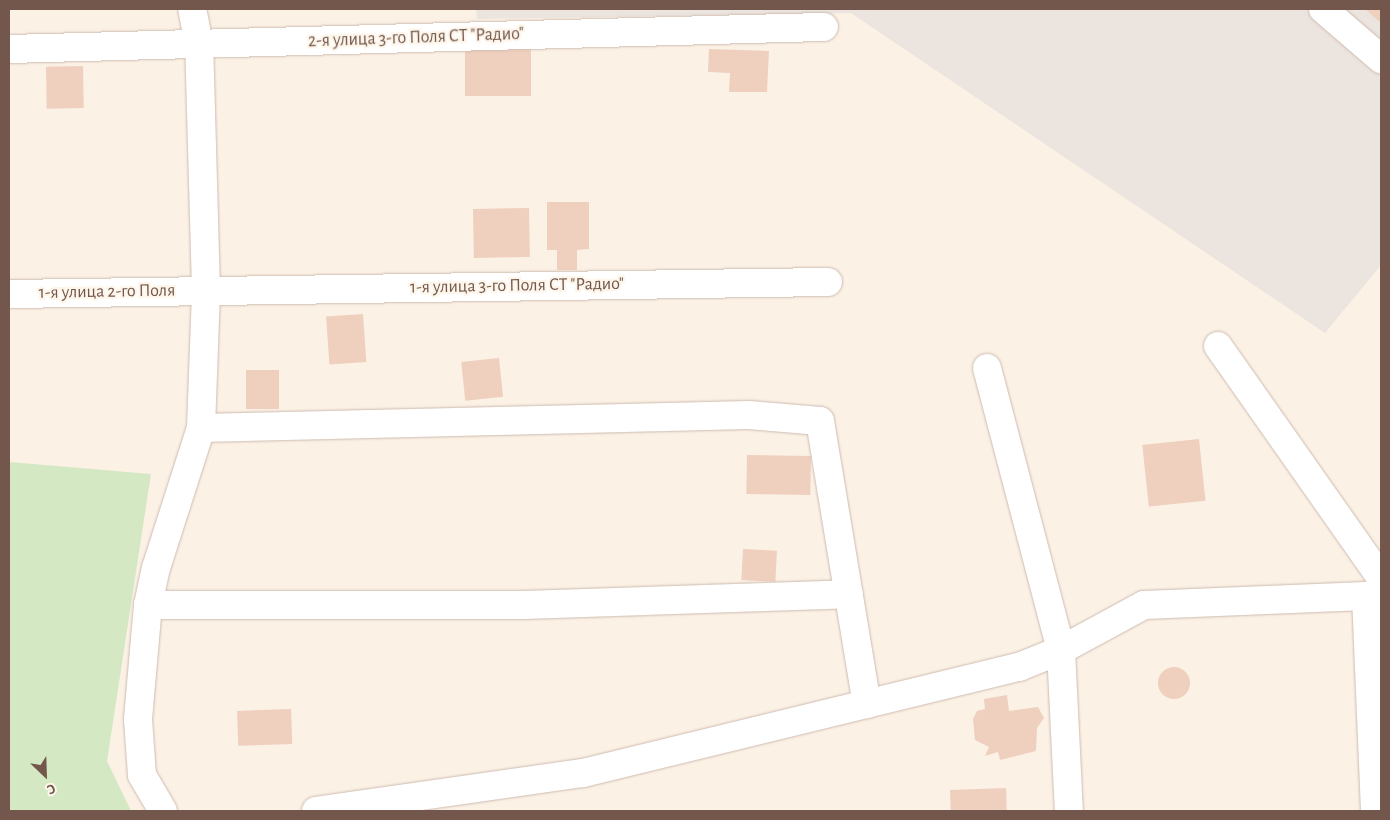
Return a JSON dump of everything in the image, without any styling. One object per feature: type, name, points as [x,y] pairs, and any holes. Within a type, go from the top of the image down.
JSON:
[{"type":"street","points":[[163,811],[142,775],[138,719],[148,605],[156,568],[201,428],[206,290],[199,44],[192,9]]},
{"type":"street","points":[[1323,9],[1381,60]]},
{"type":"street","name":"2-я улица 3-го Поля СТ \"Радио\"","points":[[9,49],[824,27]]},
{"type":"street","name":"1-я улица 3-го Поля СТ \"Радио\"","points":[[206,290],[828,282]]},
{"type":"street","name":"1-я улица 2-го Поля","points":[[9,294],[206,290]]},
{"type":"street","points":[[1218,346],[1376,589],[1375,811]]},
{"type":"street","points":[[988,368],[1060,650],[1069,811]]},
{"type":"street","points":[[201,428],[749,415],[820,421],[867,704]]},
{"type":"street","points":[[316,811],[583,773],[1018,667],[1060,650],[1144,605],[1376,589]]},
{"type":"street","points":[[148,605],[524,604],[849,594]]},
{"type":"shaded area","points":[[476,9],[1381,9],[1381,265],[1325,333],[851,13],[477,19]]},
{"type":"green space","points":[[9,462],[151,474],[107,761],[131,811],[9,811]]},
{"type":"building","points":[[1365,9],[1381,9],[1381,23]]},
{"type":"building","points":[[465,42],[531,42],[531,96],[465,96]]},
{"type":"building","points":[[709,49],[769,51],[767,92],[729,92],[730,73],[708,72]]},
{"type":"building","points":[[83,66],[84,108],[47,109],[46,67]]},
{"type":"building","points":[[547,202],[589,202],[589,249],[577,250],[577,270],[557,270],[557,250],[547,250]]},
{"type":"building","points":[[529,208],[530,257],[474,258],[473,209]]},
{"type":"building","points":[[363,314],[366,362],[329,364],[326,317]]},
{"type":"building","points":[[499,358],[503,397],[465,401],[461,362]]},
{"type":"building","points":[[246,370],[279,370],[279,409],[246,409]]},
{"type":"building","points":[[1199,439],[1205,501],[1149,507],[1142,445]]},
{"type":"building","points":[[747,455],[811,456],[810,495],[746,494]]},
{"type":"building","points":[[743,549],[777,551],[775,582],[741,580]]},
{"type":"building","points":[[1174,667],[1180,668],[1185,672],[1189,677],[1189,689],[1185,694],[1180,698],[1174,699],[1168,698],[1163,694],[1159,689],[1158,683],[1159,677],[1163,672],[1168,668]]},
{"type":"building","points":[[1007,695],[1009,711],[1038,707],[1044,718],[1037,728],[1036,751],[1000,760],[998,752],[985,756],[989,747],[975,740],[973,719],[977,711],[985,709],[984,699]]},
{"type":"building","points":[[291,709],[292,744],[238,746],[237,711]]},
{"type":"building","points":[[1006,788],[1007,811],[951,811],[950,790]]}]
